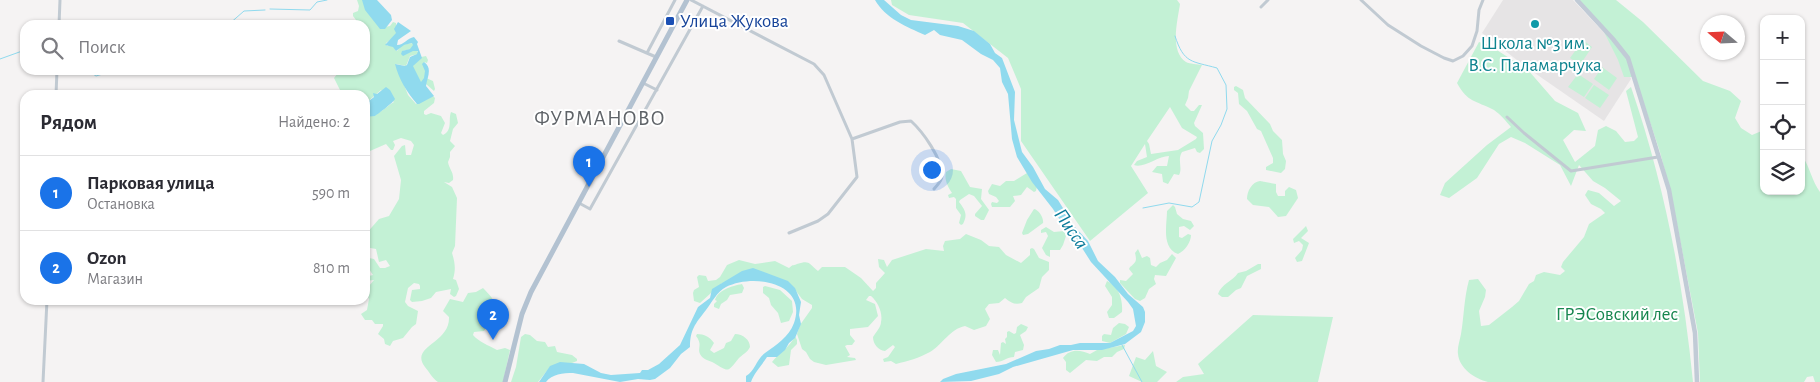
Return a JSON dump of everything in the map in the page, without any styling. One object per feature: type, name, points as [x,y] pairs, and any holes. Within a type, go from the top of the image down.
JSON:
[{"type":"main road","points":[[505,382],[522,314],[529,297],[687,0]]},
{"type":"main road","points":[[1577,0],[1628,58],[1668,190],[1695,333],[1697,382]]},
{"type":"street","points":[[59,20],[60,0]]},
{"type":"street","points":[[647,53],[675,0]]},
{"type":"street","points":[[691,0],[814,64],[824,75],[852,139],[857,177],[828,214],[818,221],[789,233]]},
{"type":"street","points":[[1261,7],[1268,0]]},
{"type":"street","points":[[1361,0],[1381,20],[1421,46],[1449,60],[1458,59],[1469,50],[1475,40],[1479,10],[1483,0]]},
{"type":"street","points":[[578,203],[590,209],[703,6]]},
{"type":"street","points":[[619,41],[656,58]]},
{"type":"street","points":[[56,90],[57,75]]},
{"type":"street","points":[[642,83],[657,90]]},
{"type":"street","points":[[1507,117],[1571,171],[1658,157]]},
{"type":"street","points":[[852,139],[900,122],[911,121],[932,147],[940,168],[942,177],[934,189]]},
{"type":"street","points":[[43,382],[47,305]]},
{"type":"shaded area","points":[[1503,0],[1573,0],[1610,39],[1623,56],[1631,79],[1604,121],[1526,67],[1482,33]]},
{"type":"green space","points":[[357,0],[363,0],[385,27],[390,26],[393,22],[396,23],[396,36],[386,43],[387,46],[395,45],[395,50],[397,51],[402,45],[413,43],[414,45],[411,49],[403,51],[402,54],[414,50],[419,52],[410,56],[406,66],[396,64],[408,95],[416,104],[433,96],[435,98],[434,103],[424,111],[424,114],[431,113],[441,116],[445,123],[441,133],[443,135],[449,128],[451,112],[456,114],[458,123],[453,129],[450,141],[455,146],[450,152],[448,162],[453,180],[449,183],[444,182],[452,187],[457,198],[455,246],[452,253],[455,266],[453,279],[456,280],[459,289],[454,297],[450,294],[451,289],[436,292],[431,298],[422,301],[412,302],[410,300],[412,290],[420,289],[419,284],[414,283],[408,288],[405,302],[408,306],[418,311],[416,324],[403,338],[393,341],[390,346],[385,344],[384,339],[378,334],[383,324],[375,324],[372,320],[365,320],[361,314],[370,305],[370,285],[374,280],[370,280],[370,276],[373,275],[370,270],[370,258],[374,259],[380,268],[390,266],[386,260],[379,262],[376,249],[370,248],[370,229],[379,219],[389,216],[399,199],[401,180],[394,156],[405,145],[406,155],[411,155],[414,145],[411,141],[401,138],[393,141],[395,145],[393,150],[386,144],[370,151],[370,117],[394,102],[381,90],[370,100],[370,90],[340,90],[334,78],[336,75],[370,75],[370,20],[356,20],[353,13],[358,11]]},
{"type":"green space","points":[[891,0],[1177,0],[1180,4],[1176,34],[1178,50],[1186,62],[1202,65],[1189,91],[1185,105],[1191,111],[1194,111],[1199,105],[1202,105],[1194,123],[1203,133],[1204,149],[1200,153],[1195,148],[1182,152],[1179,175],[1174,174],[1168,184],[1163,182],[1162,174],[1152,172],[1157,166],[1167,166],[1169,156],[1142,165],[1134,165],[1137,161],[1147,157],[1145,144],[1131,166],[1148,193],[1090,241],[1021,141],[1021,89],[1008,58],[963,23],[909,15],[892,5]],"holes":[[[1170,107],[1182,128],[1197,137],[1196,139],[1178,150],[1151,154],[1147,141]]]},
{"type":"green space","name":"ГРЭСовский лес","points":[[1575,0],[1616,0],[1643,22],[1703,81],[1730,91],[1741,101],[1735,118],[1741,128],[1752,135],[1760,132],[1760,195],[1805,195],[1805,162],[1820,192],[1820,382],[1815,382],[1813,376],[1807,377],[1804,382],[1700,382],[1698,333],[1672,198],[1660,152],[1635,77],[1624,77],[1602,28]]},
{"type":"green space","points":[[1583,40],[1592,47],[1580,65],[1570,58]]},
{"type":"green space","name":"ГРЭСовский лес","points":[[1479,42],[1489,45],[1528,70],[1555,101],[1578,113],[1586,131],[1574,130],[1563,140],[1575,162],[1595,146],[1598,130],[1606,126],[1616,131],[1625,142],[1634,141],[1638,137],[1626,91],[1631,87],[1653,159],[1671,233],[1684,307],[1693,382],[1488,382],[1473,376],[1461,364],[1458,349],[1469,280],[1478,279],[1486,290],[1479,311],[1481,326],[1489,325],[1519,301],[1529,284],[1534,281],[1536,275],[1544,272],[1560,275],[1565,271],[1561,267],[1563,262],[1584,237],[1589,224],[1605,213],[1591,204],[1585,195],[1588,190],[1599,193],[1614,206],[1621,201],[1593,181],[1579,165],[1571,186],[1560,165],[1525,143],[1511,137],[1499,144],[1477,178],[1449,198],[1440,195],[1445,183],[1487,145],[1511,127],[1494,110],[1469,98],[1457,83]]},
{"type":"green space","points":[[426,56],[427,63],[424,62],[426,78],[433,81],[434,91],[426,84],[419,82],[413,70],[413,64],[421,57]]},
{"type":"green space","points":[[1602,67],[1617,78],[1609,90],[1594,79]]},
{"type":"green space","points":[[1578,74],[1593,84],[1584,97],[1568,87]]},
{"type":"green space","points":[[1594,85],[1609,95],[1600,108],[1585,98]]},
{"type":"green space","points":[[1236,86],[1243,90],[1245,98],[1270,124],[1273,131],[1282,140],[1283,154],[1286,161],[1285,169],[1281,173],[1266,170],[1266,167],[1273,163],[1273,158],[1261,131],[1257,129],[1247,111],[1239,104],[1238,93],[1234,90]]},
{"type":"green space","points":[[951,169],[961,171],[970,187],[982,189],[981,199],[989,210],[984,220],[975,216],[982,206],[974,196],[969,194],[959,202],[966,215],[963,224],[959,223],[961,215],[956,208],[956,199],[954,197],[949,198],[948,195],[952,193],[947,183],[946,172]]},
{"type":"green space","points":[[1027,173],[1037,186],[1036,191],[1034,192],[1027,187],[1021,195],[1013,196],[1015,201],[1010,207],[992,207],[992,202],[997,203],[999,201],[996,197],[989,194],[988,191],[992,184],[1000,186],[1006,181],[1014,181]]},
{"type":"green space","points":[[1260,181],[1276,184],[1278,196],[1285,196],[1285,191],[1289,187],[1296,190],[1298,198],[1286,216],[1278,217],[1269,207],[1253,205],[1247,199],[1250,187]]},
{"type":"green space","points":[[1173,205],[1177,214],[1183,219],[1191,221],[1194,226],[1190,230],[1184,226],[1179,227],[1179,237],[1191,235],[1187,246],[1178,254],[1169,247],[1166,235],[1167,211]]},
{"type":"green space","points":[[1034,209],[1041,215],[1043,223],[1028,234],[1023,235],[1027,220]]},
{"type":"green space","points":[[1306,226],[1308,231],[1301,238],[1309,243],[1302,261],[1297,262],[1295,258],[1302,250],[1303,245],[1299,241],[1294,243],[1293,239]]},
{"type":"green space","points":[[1046,227],[1054,232],[1064,231],[1066,236],[1060,250],[1050,250],[1050,257],[1046,255],[1042,248],[1048,236],[1046,232],[1041,233],[1041,230]]},
{"type":"green space","points":[[966,234],[981,240],[989,246],[999,247],[1006,255],[1021,263],[1030,255],[1030,249],[1032,248],[1039,258],[1049,262],[1049,270],[1042,277],[1039,288],[1026,297],[1022,303],[1013,303],[1005,298],[999,303],[989,304],[985,309],[990,319],[986,326],[974,330],[965,326],[955,330],[930,352],[896,364],[891,361],[884,362],[883,359],[888,357],[895,347],[893,345],[885,351],[878,348],[874,342],[873,337],[880,326],[881,311],[871,296],[866,300],[875,304],[878,316],[868,327],[850,329],[850,335],[855,341],[852,345],[845,346],[850,355],[847,357],[855,358],[856,360],[826,365],[814,362],[802,349],[797,334],[812,305],[802,299],[796,291],[766,279],[722,283],[700,303],[694,301],[693,293],[699,287],[697,277],[699,275],[706,276],[708,281],[716,280],[727,265],[739,260],[755,264],[775,261],[789,268],[792,265],[807,262],[818,271],[822,267],[845,267],[861,278],[873,291],[876,288],[876,283],[885,273],[879,267],[878,259],[884,260],[887,267],[892,260],[926,249],[944,251],[945,241],[960,239]]},
{"type":"green space","points":[[1138,249],[1142,258],[1147,256],[1150,258],[1151,265],[1156,267],[1167,260],[1172,254],[1176,258],[1166,276],[1155,275],[1156,284],[1149,289],[1145,298],[1140,301],[1135,299],[1120,283],[1120,280],[1126,281],[1133,274],[1129,269],[1136,261],[1135,253]]},
{"type":"green space","points":[[1261,264],[1261,269],[1247,276],[1241,288],[1228,297],[1222,297],[1218,294],[1238,273]]},
{"type":"green space","points":[[1107,281],[1115,286],[1122,303],[1122,312],[1114,318],[1109,318],[1107,312],[1112,305],[1112,297],[1105,286]]},
{"type":"green space","points":[[742,284],[744,288],[742,293],[730,295],[721,304],[719,309],[714,307],[717,301],[715,300],[722,291]]},
{"type":"green space","points":[[763,287],[780,290],[792,301],[793,312],[789,321],[781,323],[778,313],[771,305],[769,298],[763,293]]},
{"type":"green space","points":[[483,288],[493,300],[495,308],[492,316],[487,321],[484,331],[474,332],[473,335],[481,342],[497,350],[505,348],[510,350],[503,382],[438,382],[421,360],[422,354],[438,339],[448,326],[449,317],[443,311],[450,299],[463,302],[468,293],[476,292]]},
{"type":"green space","points":[[1253,315],[1333,317],[1318,382],[1176,382],[1183,377],[1204,374],[1198,364]]},
{"type":"green space","points":[[1119,323],[1129,327],[1126,334],[1110,343],[1102,341],[1102,336],[1104,334],[1111,335],[1113,328]]},
{"type":"green space","points":[[1021,324],[1028,327],[1020,335],[1024,345],[1023,350],[1015,352],[1014,357],[996,362],[992,355],[993,350],[998,350],[1000,355],[1001,343],[1006,344],[1007,332],[1016,333],[1017,327]]},
{"type":"green space","points":[[525,334],[530,335],[537,341],[545,342],[548,347],[555,346],[557,352],[572,355],[577,361],[567,365],[550,367],[538,382],[511,382],[516,367],[521,337]]},
{"type":"green space","points":[[697,334],[707,336],[714,343],[710,350],[714,353],[724,348],[726,343],[731,341],[735,334],[746,338],[750,347],[728,370],[701,356]]},
{"type":"green space","points":[[795,336],[797,344],[791,350],[789,365],[778,367],[772,362]]},
{"type":"green space","points":[[1125,345],[1124,349],[1112,357],[1104,357],[1097,361],[1086,360],[1070,373],[1066,370],[1066,362],[1063,358],[1072,351],[1090,354],[1097,350]]},
{"type":"green space","points":[[1153,351],[1156,366],[1167,372],[1157,382],[1142,382],[1129,376],[1136,357],[1145,360]]},
{"type":"water","points":[[362,0],[377,0],[391,15],[392,20],[385,29],[380,29],[365,10]]},
{"type":"water","name":"Писса","points":[[875,0],[884,0],[901,15],[911,20],[958,26],[974,31],[990,44],[995,53],[1002,58],[1015,92],[1014,120],[1022,152],[1045,189],[1058,200],[1074,226],[1088,241],[1098,261],[1115,277],[1128,294],[1143,307],[1145,322],[1141,332],[1125,344],[1102,350],[1073,350],[971,381],[940,382],[956,374],[1006,364],[1036,351],[1060,345],[1110,343],[1133,331],[1136,326],[1133,309],[1091,262],[1075,237],[1065,228],[1032,182],[1017,157],[1012,139],[1008,94],[1002,82],[1000,68],[993,60],[962,40],[940,35],[934,30],[925,35],[904,25],[884,12]]},
{"type":"water","points":[[398,22],[411,31],[398,40],[397,45],[414,37],[418,42],[422,58],[413,66],[421,82],[425,71],[422,64],[424,62],[428,67],[429,73],[426,86],[434,96],[419,104],[417,104],[404,86],[395,64],[407,65],[410,57],[417,54],[418,51],[413,51],[403,56],[401,54],[402,51],[410,49],[413,45],[412,43],[404,45],[396,51],[393,47],[385,45],[396,33],[394,29]]},
{"type":"water","points":[[386,87],[395,99],[375,116],[370,116],[370,100],[374,97],[373,93],[377,94]]},
{"type":"water","points":[[753,268],[788,281],[795,288],[801,302],[799,315],[801,324],[795,338],[785,350],[777,357],[767,357],[751,382],[746,382],[746,376],[762,356],[782,340],[792,328],[796,309],[793,299],[786,290],[764,282],[750,281],[726,287],[715,297],[694,327],[690,347],[681,354],[670,368],[655,379],[620,382],[569,373],[555,376],[546,382],[539,382],[550,366],[560,362],[584,364],[601,373],[611,375],[640,373],[642,370],[648,370],[659,364],[680,345],[698,307],[710,298],[712,289],[742,271]]},
{"type":"waterway","points":[[270,9],[310,10],[317,2],[327,0]]},
{"type":"waterway","points":[[234,20],[244,11],[265,10]]},
{"type":"waterway","points":[[1143,208],[1169,203],[1192,207],[1199,202],[1212,141],[1227,109],[1226,85],[1217,68],[1195,62],[1186,57],[1178,45],[1175,36]]},
{"type":"waterway","points":[[0,59],[20,52]]},
{"type":"waterway","points":[[94,75],[99,75]]},
{"type":"waterway","points":[[1122,345],[1142,382]]},
{"type":"place","name":"Улица Жукова","points":[[670,21]]},
{"type":"place","name":"Школа №3 им. В.С. Паламарчука","points":[[1535,24]]},
{"type":"place","name":"Парковая улица","points":[[589,187]]},
{"type":"place","name":"Ozon","points":[[493,340]]},
{"type":"district","name":"ФУРМАНОВО","points":[[600,118]]}]
